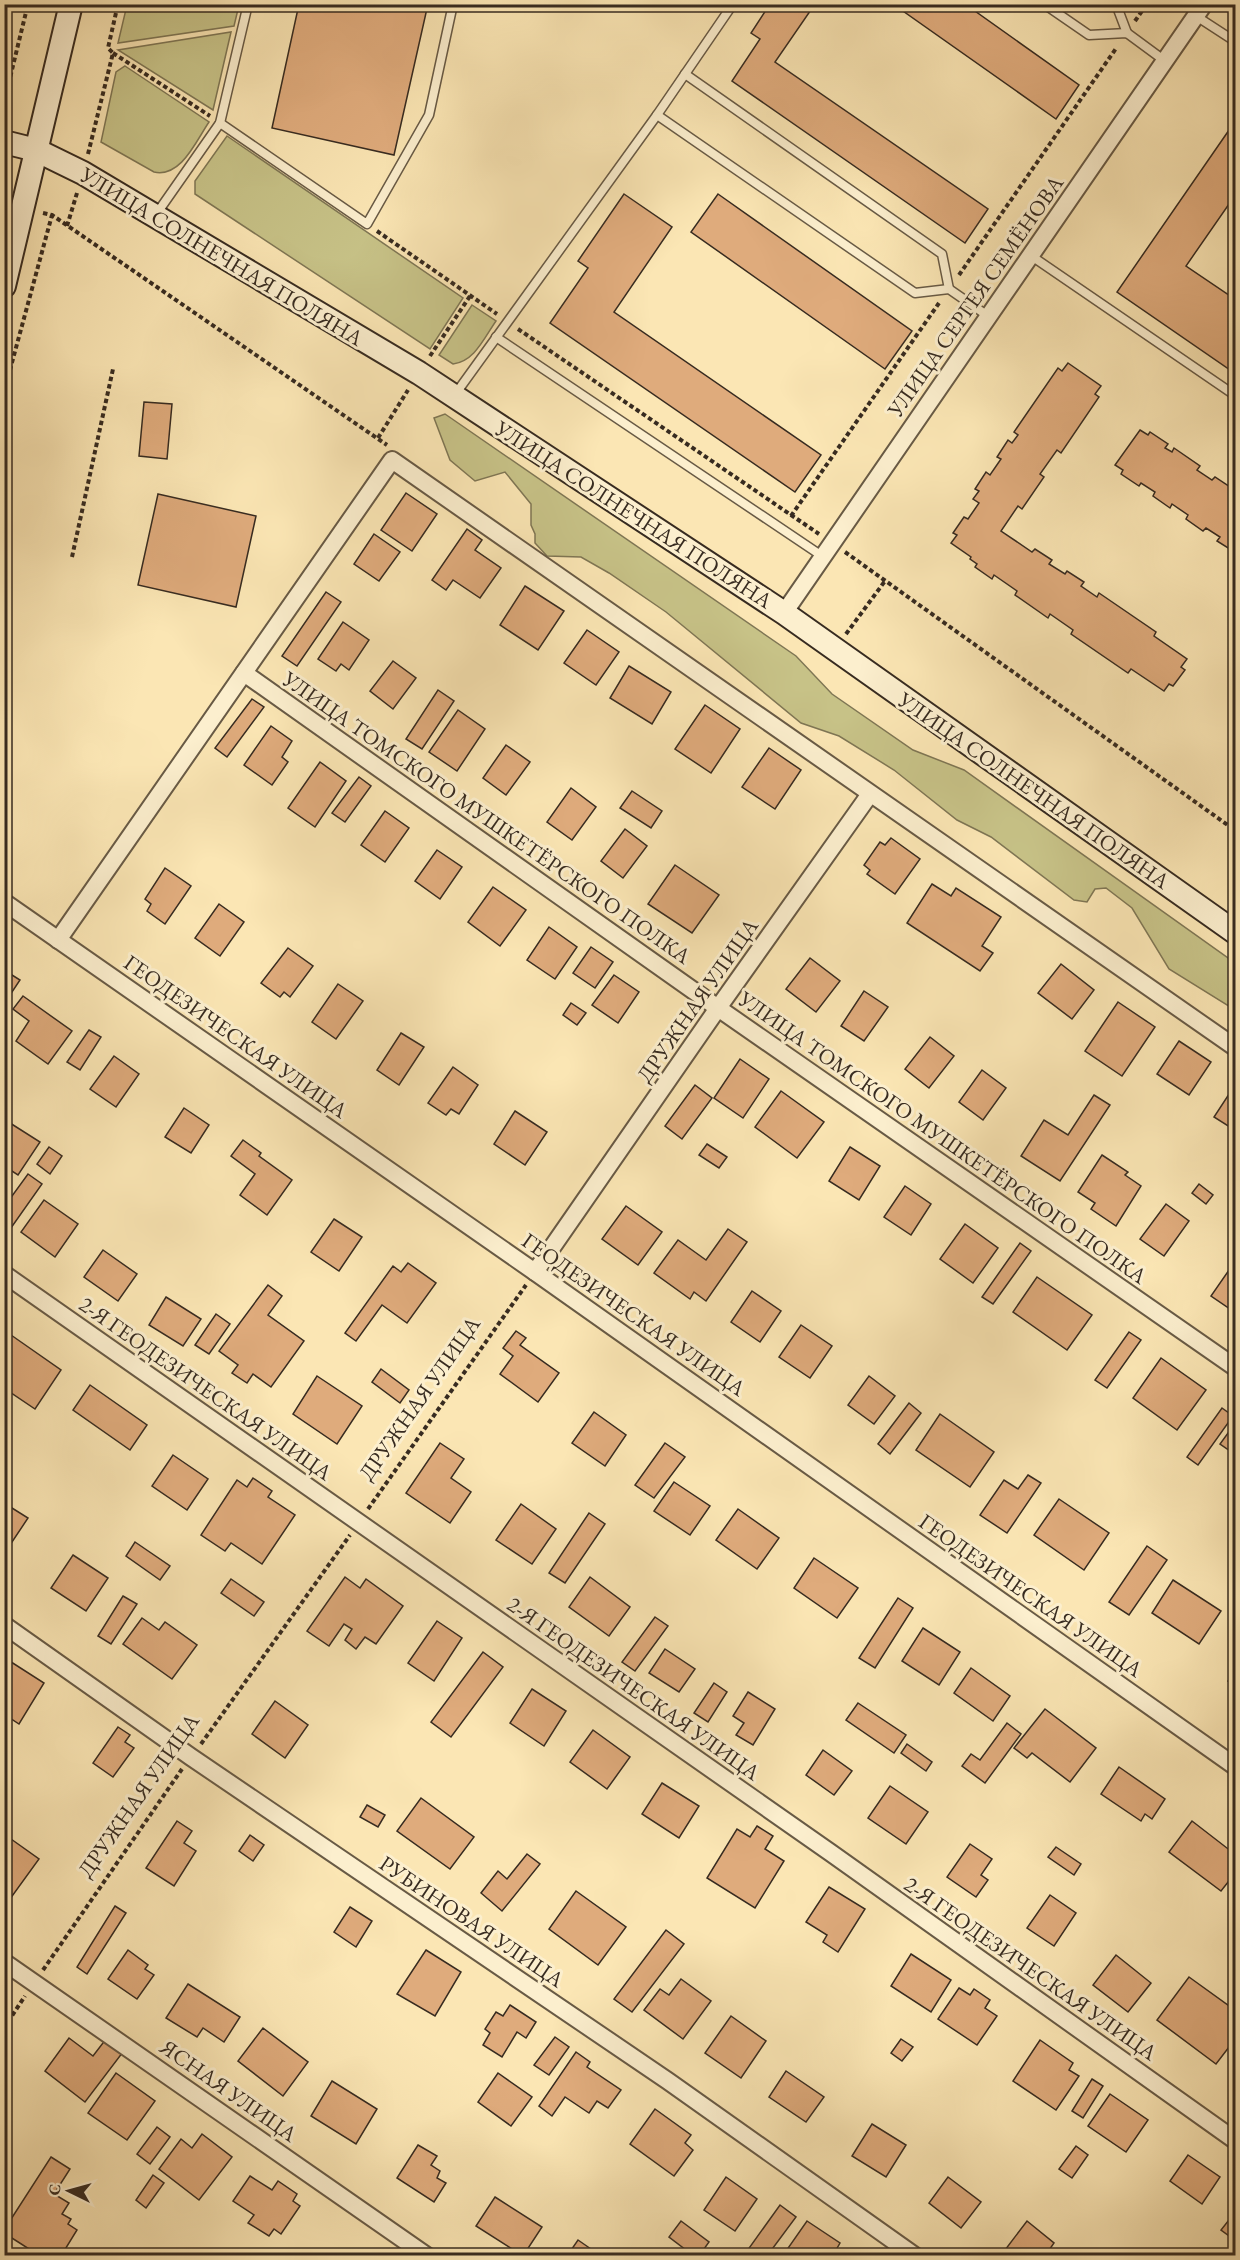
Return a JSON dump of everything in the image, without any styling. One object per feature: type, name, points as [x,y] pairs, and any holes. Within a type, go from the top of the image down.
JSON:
[{"type":"street","points":[[4,286],[71,4]]},
{"type":"street","name":"УЛИЦА СЕРГЕЯ СЕМЁНОВА","points":[[784,613],[1200,10]]},
{"type":"street","name":"УЛИЦА СОЛНЕЧНАЯ ПОЛЯНА","points":[[4,142],[36,150],[82,173],[419,373],[784,613],[1236,933]]},
{"type":"street","points":[[58,940],[392,460],[1236,1048]]},
{"type":"street","name":"УЛИЦА ТОМСКОГО МУШКЕТЁРСКОГО ПОЛКА","points":[[244,673],[718,1008],[1236,1368]]},
{"type":"street","name":"ДРУЖНАЯ УЛИЦА","points":[[535,1272],[870,794]]},
{"type":"street","name":"ГЕОДЕЗИЧЕСКАЯ УЛИЦА","points":[[4,902],[535,1272],[1236,1767]]},
{"type":"street","name":"2-Я ГЕОДЕЗИЧЕСКАЯ УЛИЦА","points":[[4,1274],[841,1860],[1236,2141]]},
{"type":"street","name":"РУБИНОВАЯ УЛИЦА","points":[[4,1625],[191,1757],[668,2081],[915,2256]]},
{"type":"street","name":"ЯСНАЯ УЛИЦА","points":[[4,1962],[427,2256]]},
{"type":"lane","points":[[155,216],[220,123],[248,4]]},
{"type":"lane","points":[[220,123],[367,224],[429,115],[453,4]]},
{"type":"lane","points":[[454,396],[657,115],[734,4]]},
{"type":"lane","points":[[1044,4],[1089,35],[1127,33]]},
{"type":"lane","points":[[1116,4],[1127,33],[1165,61]]},
{"type":"lane","points":[[1200,10],[1236,42]]},
{"type":"lane","points":[[685,74],[942,254],[949,289]]},
{"type":"lane","points":[[657,115],[915,293],[949,289],[988,316]]},
{"type":"lane","points":[[1030,255],[1236,396]]},
{"type":"lane","points":[[496,337],[822,556]]},
{"type":"path","points":[[4,90],[28,4]]},
{"type":"path","points":[[118,4],[108,48],[112,53],[220,123]]},
{"type":"path","points":[[782,529],[1147,4]]},
{"type":"path","points":[[67,226],[112,53]]},
{"type":"path","points":[[23,207],[52,215],[378,438],[389,447],[392,460]]},
{"type":"path","points":[[4,392],[52,215]]},
{"type":"path","points":[[72,557],[113,369]]},
{"type":"path","points":[[835,649],[885,581]]},
{"type":"path","name":"ДРУЖНАЯ УЛИЦА","points":[[4,2028],[191,1757],[535,1272]]},
{"type":"shaded area","points":[[127,4],[239,5],[234,26],[118,43]]},
{"type":"shaded area","points":[[231,32],[213,110],[118,50]]},
{"type":"shaded area","points":[[125,66],[209,122],[187,156],[172,169],[154,172],[101,142],[116,72]]},
{"type":"shaded area","points":[[227,136],[463,298],[430,349],[195,194],[195,181]]},
{"type":"shaded area","points":[[472,305],[496,321],[473,354],[453,364],[439,355]]},
{"type":"shaded area","points":[[445,414],[796,656],[832,694],[913,750],[964,770],[1235,963],[1235,1010],[1169,969],[1132,908],[1106,888],[1095,889],[1087,902],[1074,900],[991,837],[957,820],[894,770],[839,736],[801,723],[666,612],[609,573],[581,557],[547,556],[535,543],[535,534],[531,525],[531,504],[505,472],[475,481],[450,460],[434,418]]},
{"type":"building","points":[[299,4],[428,4],[394,155],[272,128]]},
{"type":"building","points":[[770,4],[815,4],[775,62],[988,209],[965,243],[732,81],[760,39],[751,33]]},
{"type":"building","points":[[893,4],[965,4],[1079,85],[1056,119]]},
{"type":"building","points":[[1236,120],[1236,194],[1186,266],[1236,300],[1236,374],[1117,292]]},
{"type":"building","points":[[624,194],[672,227],[614,312],[821,455],[795,492],[550,323],[588,268],[578,261]]},
{"type":"building","points":[[718,194],[912,331],[885,369],[691,232]]},
{"type":"building","points":[[1068,363],[1101,386],[1095,394],[1099,397],[1061,453],[1057,450],[1040,474],[1044,477],[1022,509],[1018,506],[1001,531],[1032,552],[1035,549],[1052,560],[1049,564],[1065,574],[1067,571],[1084,582],[1081,586],[1097,597],[1099,593],[1156,632],[1154,636],[1187,659],[1181,667],[1185,670],[1173,686],[1169,684],[1164,691],[1131,669],[1128,673],[1071,634],[1073,630],[1050,614],[1048,618],[1015,595],[1017,591],[994,575],[992,579],[975,567],[977,564],[970,559],[971,557],[951,543],[957,535],[953,533],[964,517],[968,519],[979,503],[973,499],[979,491],[975,489],[986,472],[990,475],[1001,459],[997,457],[1008,440],[1012,443],[1018,435],[1014,432],[1058,368],[1062,371]]},
{"type":"building","points":[[144,402],[172,404],[167,459],[139,456]]},
{"type":"building","points":[[1140,430],[1148,435],[1150,432],[1168,444],[1165,448],[1172,452],[1174,448],[1200,466],[1197,470],[1212,480],[1215,477],[1236,491],[1236,553],[1217,541],[1220,537],[1206,528],[1203,531],[1186,519],[1188,515],[1172,504],[1170,508],[1153,496],[1155,492],[1141,483],[1139,486],[1121,474],[1123,470],[1115,465]]},
{"type":"building","points":[[406,493],[437,514],[412,551],[381,530]]},
{"type":"building","points":[[158,494],[256,516],[236,607],[138,585]]},
{"type":"building","points":[[467,529],[482,540],[475,550],[501,568],[480,598],[453,580],[446,590],[432,580]]},
{"type":"building","points":[[374,534],[400,552],[379,581],[354,564]]},
{"type":"building","points":[[525,586],[564,611],[538,650],[500,625]]},
{"type":"building","points":[[326,592],[341,602],[297,666],[282,656]]},
{"type":"building","points":[[343,622],[369,640],[349,670],[341,664],[336,671],[318,659]]},
{"type":"building","points":[[587,630],[619,652],[596,685],[564,663]]},
{"type":"building","points":[[393,661],[416,678],[393,709],[370,691]]},
{"type":"building","points":[[629,666],[671,692],[652,724],[610,698]]},
{"type":"building","points":[[438,690],[454,701],[422,749],[406,739]]},
{"type":"building","points":[[252,699],[264,707],[227,757],[215,748]]},
{"type":"building","points":[[705,705],[740,729],[711,773],[675,749]]},
{"type":"building","points":[[458,710],[485,729],[457,771],[429,752]]},
{"type":"building","points":[[271,726],[292,741],[282,757],[288,762],[272,785],[244,765]]},
{"type":"building","points":[[506,745],[530,762],[506,795],[483,778]]},
{"type":"building","points":[[769,748],[801,770],[775,809],[742,787]]},
{"type":"building","points":[[320,762],[346,781],[315,827],[288,808]]},
{"type":"building","points":[[359,777],[371,786],[345,822],[332,813]]},
{"type":"building","points":[[571,788],[596,807],[572,840],[547,822]]},
{"type":"building","points":[[632,791],[662,811],[651,828],[620,808]]},
{"type":"building","points":[[385,811],[409,828],[385,862],[361,845]]},
{"type":"building","points":[[625,829],[647,846],[623,878],[601,861]]},
{"type":"building","points":[[891,838],[920,859],[895,894],[867,874],[870,870],[864,865],[880,842],[885,845]]},
{"type":"building","points":[[437,850],[462,867],[440,899],[415,881]]},
{"type":"building","points":[[675,865],[719,895],[692,933],[648,904]]},
{"type":"building","points":[[165,868],[191,886],[165,924],[147,911],[151,904],[145,899]]},
{"type":"building","points":[[932,884],[951,896],[956,888],[1001,917],[982,946],[993,953],[980,971],[907,923]]},
{"type":"building","points":[[493,887],[526,910],[500,946],[468,922]]},
{"type":"building","points":[[219,904],[244,922],[220,956],[195,938]]},
{"type":"building","points":[[549,927],[577,947],[555,979],[527,960]]},
{"type":"building","points":[[591,947],[613,962],[595,988],[573,973]]},
{"type":"building","points":[[288,948],[313,966],[290,997],[284,992],[280,997],[261,983]]},
{"type":"building","points":[[810,958],[840,981],[816,1012],[786,989]]},
{"type":"building","points":[[1061,964],[1094,990],[1072,1019],[1038,993]]},
{"type":"building","points":[[4,970],[20,980],[4,1004]]},
{"type":"building","points":[[614,975],[639,992],[618,1023],[592,1005]]},
{"type":"building","points":[[338,984],[363,1001],[336,1039],[312,1022]]},
{"type":"building","points":[[864,991],[888,1007],[864,1041],[841,1026]]},
{"type":"building","points":[[23,996],[72,1031],[48,1064],[16,1041],[29,1021],[13,1009]]},
{"type":"building","points":[[1118,1002],[1155,1027],[1122,1076],[1085,1051]]},
{"type":"building","points":[[571,1003],[586,1013],[577,1025],[563,1015]]},
{"type":"building","points":[[89,1030],[101,1037],[80,1070],[67,1062]]},
{"type":"building","points":[[401,1033],[424,1047],[399,1085],[377,1070]]},
{"type":"building","points":[[930,1037],[954,1056],[929,1088],[905,1069]]},
{"type":"building","points":[[1179,1041],[1211,1062],[1189,1095],[1157,1074]]},
{"type":"building","points":[[114,1056],[139,1074],[116,1107],[90,1089]]},
{"type":"building","points":[[740,1059],[769,1079],[743,1118],[714,1098]]},
{"type":"building","points":[[453,1067],[478,1085],[459,1114],[451,1109],[446,1115],[428,1103]]},
{"type":"building","points":[[982,1070],[1006,1088],[983,1120],[959,1102]]},
{"type":"building","points":[[695,1085],[712,1098],[682,1139],[665,1126]]},
{"type":"building","points":[[1233,1088],[1236,1090],[1236,1131],[1214,1117]]},
{"type":"building","points":[[781,1091],[824,1122],[797,1158],[755,1127]]},
{"type":"building","points":[[1094,1095],[1110,1105],[1060,1181],[1021,1156],[1044,1120],[1068,1135]]},
{"type":"building","points":[[184,1108],[209,1125],[191,1153],[165,1137]]},
{"type":"building","points":[[515,1111],[547,1132],[525,1165],[494,1144]]},
{"type":"building","points":[[10,1123],[40,1142],[18,1175],[4,1166],[4,1131]]},
{"type":"building","points":[[243,1140],[261,1153],[259,1156],[292,1180],[267,1215],[240,1195],[255,1174],[231,1156]]},
{"type":"building","points":[[707,1144],[727,1157],[719,1168],[699,1155]]},
{"type":"building","points":[[49,1147],[62,1156],[50,1174],[37,1164]]},
{"type":"building","points":[[850,1147],[880,1166],[859,1200],[829,1181]]},
{"type":"building","points":[[1102,1155],[1128,1172],[1125,1175],[1141,1186],[1116,1226],[1091,1209],[1095,1203],[1078,1192]]},
{"type":"building","points":[[28,1174],[42,1184],[6,1235],[4,1234],[4,1207]]},
{"type":"building","points":[[1199,1184],[1213,1195],[1206,1204],[1192,1193]]},
{"type":"building","points":[[905,1186],[931,1204],[911,1235],[884,1217]]},
{"type":"building","points":[[44,1200],[78,1224],[55,1257],[21,1232]]},
{"type":"building","points":[[1166,1204],[1189,1221],[1164,1256],[1140,1239]]},
{"type":"building","points":[[626,1206],[662,1232],[638,1265],[602,1239]]},
{"type":"building","points":[[334,1219],[362,1237],[339,1271],[311,1252]]},
{"type":"building","points":[[965,1224],[998,1248],[973,1283],[940,1259]]},
{"type":"building","points":[[728,1229],[747,1242],[706,1301],[694,1292],[690,1299],[654,1273],[678,1240],[706,1260]]},
{"type":"building","points":[[1020,1243],[1031,1251],[993,1304],[982,1297]]},
{"type":"building","points":[[103,1250],[137,1274],[118,1301],[84,1277]]},
{"type":"building","points":[[1236,1260],[1236,1313],[1211,1296]]},
{"type":"building","points":[[408,1263],[436,1283],[407,1323],[382,1305],[356,1341],[345,1333],[393,1266],[401,1272]]},
{"type":"building","points":[[1037,1277],[1092,1315],[1067,1350],[1013,1312]]},
{"type":"building","points":[[268,1285],[282,1296],[268,1315],[304,1341],[271,1387],[253,1374],[247,1383],[232,1373],[238,1365],[219,1351]]},
{"type":"building","points":[[752,1291],[781,1311],[760,1342],[731,1322]]},
{"type":"building","points":[[166,1297],[201,1319],[183,1346],[149,1325]]},
{"type":"building","points":[[216,1314],[230,1324],[209,1354],[195,1345]]},
{"type":"building","points":[[801,1325],[832,1346],[810,1378],[779,1357]]},
{"type":"building","points":[[516,1331],[526,1338],[520,1345],[559,1373],[538,1402],[500,1374],[513,1356],[503,1348]]},
{"type":"building","points":[[1129,1332],[1141,1340],[1107,1388],[1095,1380]]},
{"type":"building","points":[[11,1335],[61,1370],[35,1409],[4,1388],[4,1345]]},
{"type":"building","points":[[1161,1358],[1206,1390],[1177,1430],[1133,1398]]},
{"type":"building","points":[[381,1369],[409,1390],[400,1403],[372,1382]]},
{"type":"building","points":[[317,1376],[362,1406],[337,1444],[293,1414]]},
{"type":"building","points":[[869,1376],[895,1396],[874,1424],[848,1405]]},
{"type":"building","points":[[90,1385],[147,1425],[130,1450],[73,1410]]},
{"type":"building","points":[[909,1403],[921,1413],[890,1454],[878,1444]]},
{"type":"building","points":[[1222,1408],[1233,1416],[1198,1465],[1187,1457]]},
{"type":"building","points":[[594,1412],[626,1435],[605,1466],[572,1443]]},
{"type":"building","points":[[940,1414],[994,1452],[970,1487],[916,1450]]},
{"type":"building","points":[[1236,1422],[1236,1455],[1220,1444]]},
{"type":"building","points":[[440,1443],[464,1459],[451,1478],[471,1492],[450,1523],[406,1493]]},
{"type":"building","points":[[665,1443],[685,1457],[654,1498],[635,1485]]},
{"type":"building","points":[[173,1455],[208,1479],[187,1510],[152,1486]]},
{"type":"building","points":[[1028,1475],[1041,1483],[1007,1533],[980,1515],[1004,1480],[1018,1489]]},
{"type":"building","points":[[253,1478],[272,1491],[268,1497],[295,1515],[262,1564],[231,1543],[225,1551],[201,1535],[237,1480],[247,1487]]},
{"type":"building","points":[[674,1482],[710,1506],[690,1535],[654,1511]]},
{"type":"building","points":[[1059,1499],[1109,1533],[1084,1570],[1034,1535]]},
{"type":"building","points":[[4,1503],[28,1518],[4,1554]]},
{"type":"building","points":[[521,1504],[556,1529],[532,1564],[496,1540]]},
{"type":"building","points":[[738,1509],[779,1538],[757,1569],[716,1540]]},
{"type":"building","points":[[589,1513],[605,1524],[565,1583],[549,1573]]},
{"type":"building","points":[[135,1542],[170,1566],[160,1580],[126,1556]]},
{"type":"building","points":[[1147,1546],[1167,1560],[1129,1615],[1109,1602]]},
{"type":"building","points":[[73,1555],[108,1578],[86,1611],[51,1588]]},
{"type":"building","points":[[814,1558],[858,1588],[837,1618],[794,1588]]},
{"type":"building","points":[[345,1577],[360,1588],[366,1579],[403,1606],[376,1644],[365,1637],[356,1649],[345,1640],[352,1629],[344,1624],[329,1646],[307,1631]]},
{"type":"building","points":[[590,1577],[630,1607],[609,1636],[569,1607]]},
{"type":"building","points":[[231,1579],[264,1602],[254,1616],[221,1593]]},
{"type":"building","points":[[1173,1580],[1221,1611],[1199,1644],[1152,1613]]},
{"type":"building","points":[[123,1596],[137,1604],[111,1644],[98,1636]]},
{"type":"building","points":[[898,1598],[913,1608],[875,1668],[859,1658]]},
{"type":"building","points":[[655,1617],[668,1626],[635,1671],[622,1662]]},
{"type":"building","points":[[142,1618],[159,1630],[165,1622],[197,1645],[172,1679],[123,1644]]},
{"type":"building","points":[[437,1621],[462,1638],[434,1681],[408,1663]]},
{"type":"building","points":[[923,1628],[960,1652],[939,1685],[902,1661]]},
{"type":"building","points":[[665,1649],[695,1669],[679,1692],[649,1673]]},
{"type":"building","points":[[483,1652],[503,1667],[451,1737],[431,1722]]},
{"type":"building","points":[[8,1660],[44,1683],[19,1724],[4,1714],[4,1665]]},
{"type":"building","points":[[971,1668],[1010,1696],[993,1721],[954,1693]]},
{"type":"building","points":[[1236,1669],[1236,1687],[1228,1681]]},
{"type":"building","points":[[714,1683],[727,1692],[708,1722],[694,1713]]},
{"type":"building","points":[[532,1689],[566,1711],[544,1746],[510,1723]]},
{"type":"building","points":[[748,1692],[775,1709],[753,1745],[736,1735],[744,1723],[733,1716]]},
{"type":"building","points":[[275,1701],[308,1725],[285,1758],[252,1734]]},
{"type":"building","points":[[858,1703],[906,1735],[894,1753],[846,1720]]},
{"type":"building","points":[[1045,1709],[1096,1748],[1070,1782],[1032,1753],[1027,1758],[1014,1748]]},
{"type":"building","points":[[1007,1723],[1021,1734],[985,1783],[962,1766],[971,1754],[980,1760]]},
{"type":"building","points":[[118,1727],[130,1735],[125,1742],[134,1748],[113,1777],[93,1763]]},
{"type":"building","points":[[593,1730],[630,1757],[607,1789],[570,1762]]},
{"type":"building","points":[[907,1744],[932,1762],[926,1771],[901,1753]]},
{"type":"building","points":[[823,1750],[852,1771],[834,1795],[806,1775]]},
{"type":"building","points":[[1119,1767],[1165,1799],[1152,1819],[1145,1814],[1141,1821],[1101,1794]]},
{"type":"building","points":[[662,1783],[699,1806],[679,1838],[642,1814]]},
{"type":"building","points":[[890,1786],[928,1812],[906,1844],[868,1818]]},
{"type":"building","points":[[421,1798],[474,1837],[450,1869],[397,1831]]},
{"type":"building","points":[[367,1805],[385,1815],[378,1827],[360,1817]]},
{"type":"building","points":[[177,1821],[192,1831],[184,1843],[196,1851],[174,1886],[146,1868]]},
{"type":"building","points":[[1192,1821],[1236,1855],[1236,1872],[1221,1891],[1169,1852]]},
{"type":"building","points":[[757,1826],[773,1836],[765,1849],[784,1861],[755,1908],[707,1878],[737,1829],[750,1837]]},
{"type":"building","points":[[250,1835],[264,1845],[253,1861],[239,1851]]},
{"type":"building","points":[[11,1839],[39,1859],[10,1899],[4,1895],[4,1846]]},
{"type":"building","points":[[970,1844],[992,1859],[981,1875],[988,1880],[976,1897],[947,1877]]},
{"type":"building","points":[[1056,1847],[1081,1864],[1074,1875],[1048,1857]]},
{"type":"building","points":[[527,1854],[540,1864],[502,1911],[481,1893],[498,1871],[507,1879]]},
{"type":"building","points":[[829,1887],[865,1909],[838,1952],[823,1942],[827,1935],[806,1922]]},
{"type":"building","points":[[576,1891],[626,1927],[598,1965],[549,1929]]},
{"type":"building","points":[[1050,1895],[1076,1913],[1054,1946],[1027,1928]]},
{"type":"building","points":[[115,1906],[126,1913],[87,1974],[77,1967]]},
{"type":"building","points":[[350,1907],[372,1921],[356,1947],[334,1932]]},
{"type":"building","points":[[666,1930],[684,1944],[632,2012],[614,1999]]},
{"type":"building","points":[[128,1950],[148,1965],[145,1969],[154,1975],[137,1999],[108,1979]]},
{"type":"building","points":[[426,1950],[461,1972],[435,2016],[397,1994]]},
{"type":"building","points":[[911,1954],[951,1980],[931,2012],[891,1986]]},
{"type":"building","points":[[1116,1955],[1151,1983],[1128,2012],[1093,1985]]},
{"type":"building","points":[[1189,1977],[1236,2011],[1236,2038],[1216,2064],[1157,2020]]},
{"type":"building","points":[[681,1979],[711,2001],[683,2039],[644,2010],[660,1989],[669,1995]]},
{"type":"building","points":[[188,1984],[240,2017],[224,2042],[203,2028],[197,2037],[166,2018]]},
{"type":"building","points":[[959,1988],[970,1995],[974,1989],[990,2000],[985,2008],[997,2016],[977,2045],[938,2019]]},
{"type":"building","points":[[510,2005],[536,2022],[526,2038],[517,2032],[502,2057],[483,2045],[490,2033],[485,2029],[496,2012],[503,2016]]},
{"type":"building","points":[[731,2016],[766,2041],[741,2078],[705,2053]]},
{"type":"building","points":[[263,2028],[308,2062],[283,2096],[238,2061]]},
{"type":"building","points":[[555,2037],[569,2047],[549,2075],[534,2065]]},
{"type":"building","points":[[69,2038],[93,2056],[106,2039],[123,2052],[85,2102],[45,2071]]},
{"type":"building","points":[[901,2039],[913,2047],[902,2061],[891,2053]]},
{"type":"building","points":[[1040,2040],[1073,2063],[1069,2070],[1079,2076],[1056,2110],[1013,2081]]},
{"type":"building","points":[[576,2052],[590,2062],[587,2067],[621,2090],[608,2108],[597,2101],[589,2113],[565,2097],[552,2116],[539,2106]]},
{"type":"building","points":[[786,2071],[824,2097],[806,2122],[769,2097]]},
{"type":"building","points":[[116,2073],[155,2101],[127,2140],[88,2113]]},
{"type":"building","points":[[498,2073],[532,2097],[511,2126],[478,2102]]},
{"type":"building","points":[[1092,2079],[1103,2086],[1083,2118],[1072,2111]]},
{"type":"building","points":[[332,2081],[377,2109],[356,2144],[311,2116]]},
{"type":"building","points":[[1110,2094],[1148,2120],[1126,2152],[1088,2126]]},
{"type":"building","points":[[655,2109],[691,2135],[685,2143],[693,2150],[674,2176],[630,2144]]},
{"type":"building","points":[[872,2124],[906,2145],[886,2177],[852,2156]]},
{"type":"building","points":[[157,2127],[170,2137],[150,2164],[137,2154]]},
{"type":"building","points":[[202,2134],[232,2157],[199,2200],[159,2169],[181,2139],[192,2148]]},
{"type":"building","points":[[418,2145],[437,2156],[431,2165],[440,2171],[437,2178],[446,2183],[434,2202],[397,2178]]},
{"type":"building","points":[[1076,2146],[1088,2155],[1072,2178],[1059,2169]]},
{"type":"building","points":[[1188,2155],[1220,2177],[1202,2204],[1170,2181]]},
{"type":"building","points":[[51,2157],[70,2169],[54,2194],[69,2203],[62,2214],[71,2219],[68,2224],[77,2230],[61,2256],[56,2256],[49,2251],[47,2256],[40,2256],[4,2233],[4,2230]]},
{"type":"building","points":[[153,2175],[164,2183],[146,2208],[136,2200]]},
{"type":"building","points":[[250,2176],[272,2190],[278,2181],[297,2194],[293,2201],[300,2206],[281,2234],[274,2229],[269,2236],[248,2223],[254,2215],[233,2201]]},
{"type":"building","points":[[726,2177],[757,2199],[735,2231],[704,2210]]},
{"type":"building","points":[[948,2177],[981,2202],[961,2228],[929,2203]]},
{"type":"building","points":[[495,2197],[542,2227],[523,2256],[476,2226]]},
{"type":"building","points":[[780,2205],[796,2217],[767,2256],[754,2256],[747,2251]]},
{"type":"building","points":[[1236,2211],[1236,2234],[1232,2238],[1221,2230]]},
{"type":"building","points":[[681,2221],[709,2242],[699,2256],[694,2256],[669,2237]]},
{"type":"building","points":[[807,2221],[840,2243],[836,2250],[844,2256],[792,2256],[786,2251]]},
{"type":"building","points":[[1027,2221],[1054,2243],[1045,2256],[1004,2256],[1002,2254]]},
{"type":"building","points":[[578,2240],[601,2256],[567,2256]]}]
